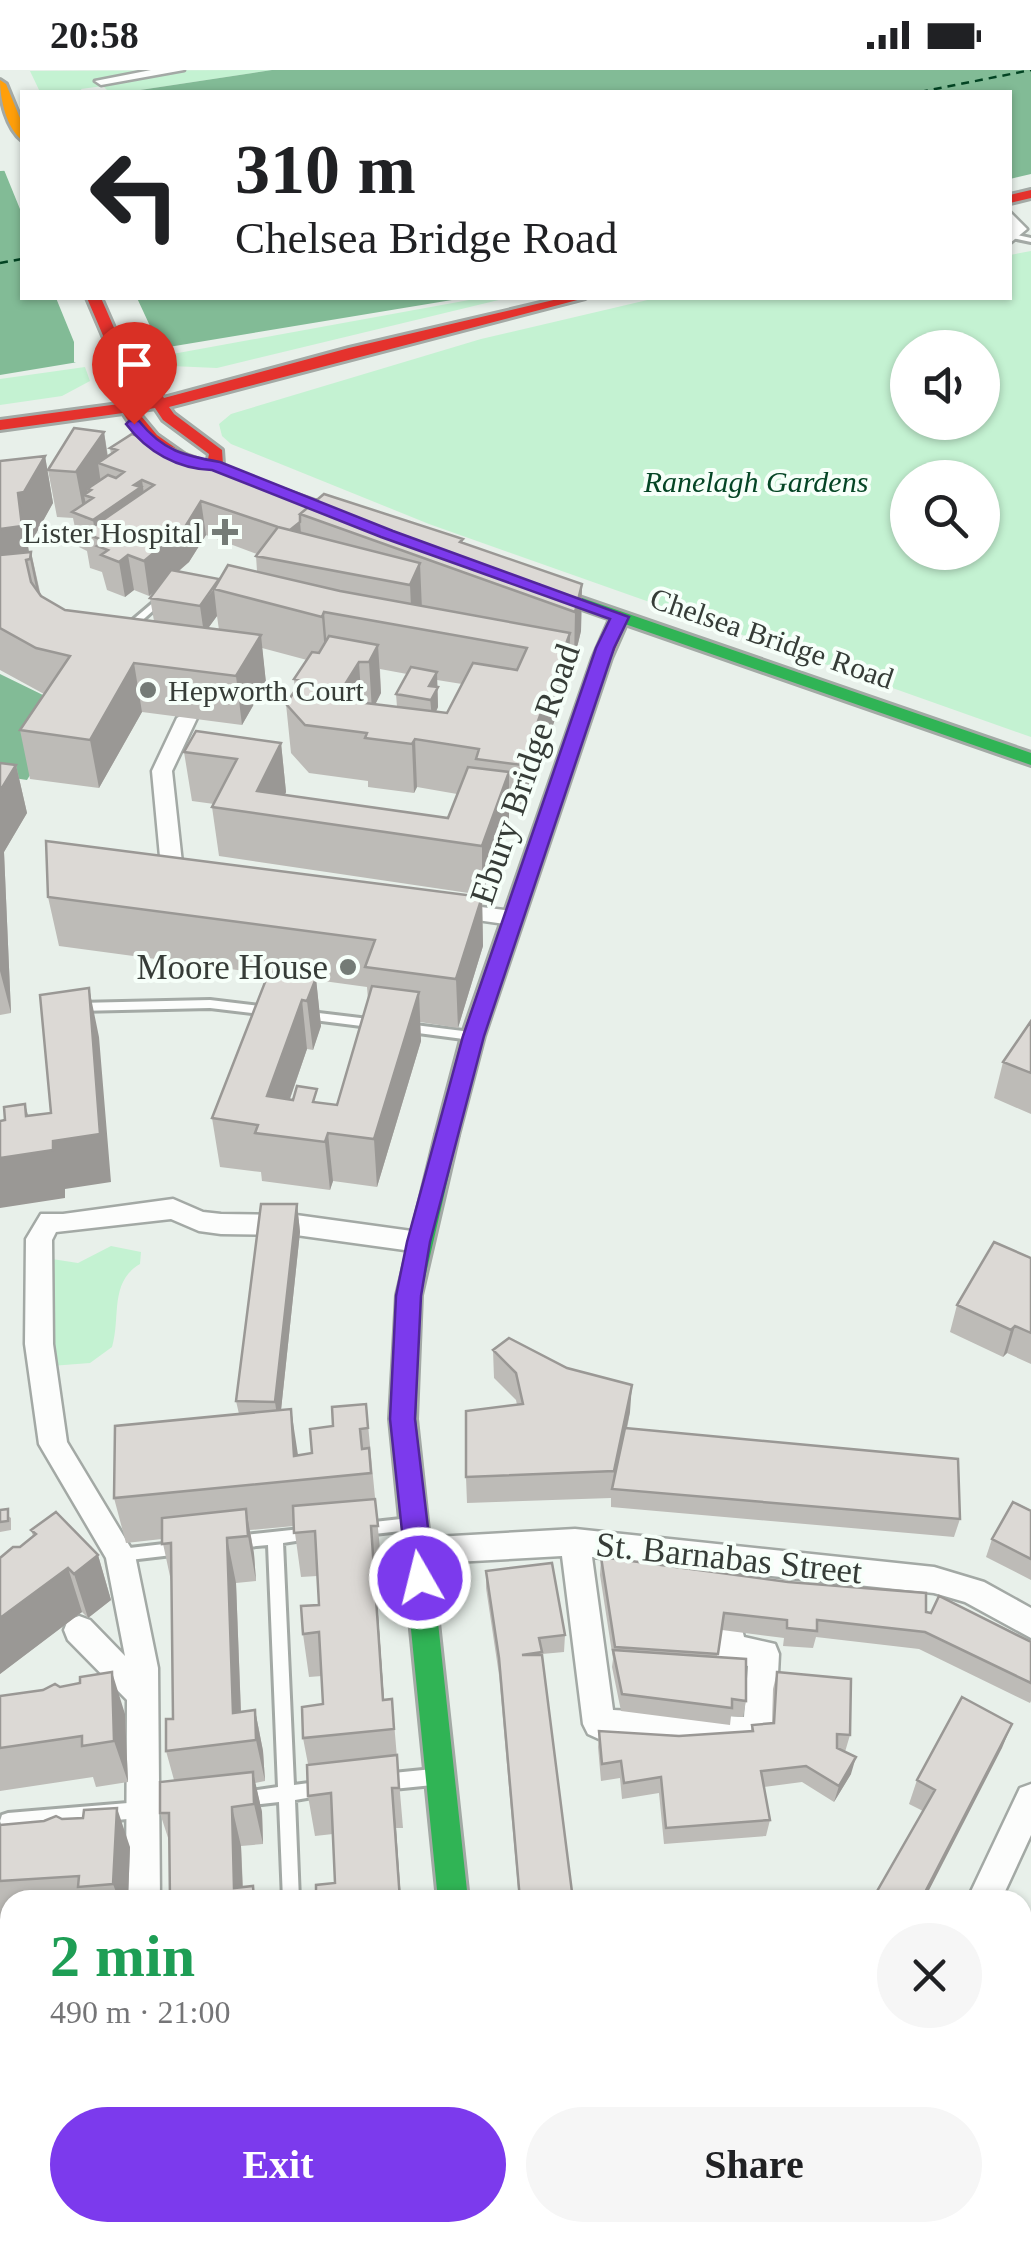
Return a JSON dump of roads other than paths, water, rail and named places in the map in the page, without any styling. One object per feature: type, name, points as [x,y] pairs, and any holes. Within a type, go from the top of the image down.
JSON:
[{"type":"main road","points":[[2,90],[20,131]]},
{"type":"main road","points":[[95,300],[125,367],[144,378],[163,411],[217,453],[223,468],[190,464],[151,449],[130,417],[117,382],[125,367]]},
{"type":"main road","points":[[5,424],[32,418],[130,417],[163,411],[363,360],[398,342],[570,300]]},
{"type":"main road","name":"Chelsea Bridge Road","points":[[504,576],[1031,759]]},
{"type":"main road","name":"Ebury Bridge Road","points":[[452,1890],[402,1419],[408,1296],[418,1242],[474,1036],[590,678],[620,617]]},
{"type":"street","points":[[101,81],[178,70]]},
{"type":"street","points":[[188,718],[162,770],[173,878],[210,882]]},
{"type":"street","points":[[428,908],[512,918]]},
{"type":"street","points":[[144,1890],[154,1808],[142,1695],[143,1668],[120,1555],[53,1444],[39,1344],[39,1240],[50,1222],[63,1224],[173,1210],[199,1221],[221,1224],[296,1224],[418,1242]]},
{"type":"street","name":"St. Barnabas Street","points":[[415,1537],[575,1542],[733,1571],[934,1580],[972,1591],[1031,1624]]},
{"type":"street","points":[[575,1542],[599,1724],[759,1733],[764,1654],[729,1649],[730,1631]]},
{"type":"street","points":[[79,1630],[142,1695]]},
{"type":"street","points":[[989,1890],[1031,1798]]},
{"type":"lane","points":[[115,639],[168,592]]},
{"type":"lane","points":[[57,1008],[210,1004],[474,1036]]},
{"type":"lane","points":[[348,1530],[415,1537]]},
{"type":"lane","points":[[217,1544],[330,1532]]},
{"type":"lane","points":[[275,1538],[290,1890]]},
{"type":"lane","points":[[120,1555],[197,1546]]},
{"type":"lane","points":[[370,1784],[439,1776]]},
{"type":"lane","points":[[232,1799],[336,1788]]},
{"type":"lane","points":[[8,1821],[154,1808]]},
{"type":"place","name":"Lister Hospital","points":[[225,532]]},
{"type":"place","name":"Hepworth Court","points":[[148,690]]},
{"type":"place","name":"Moore House","points":[[348,967]]},
{"type":"park label","name":"Ranelagh Gardens","points":[[756,481]]}]
